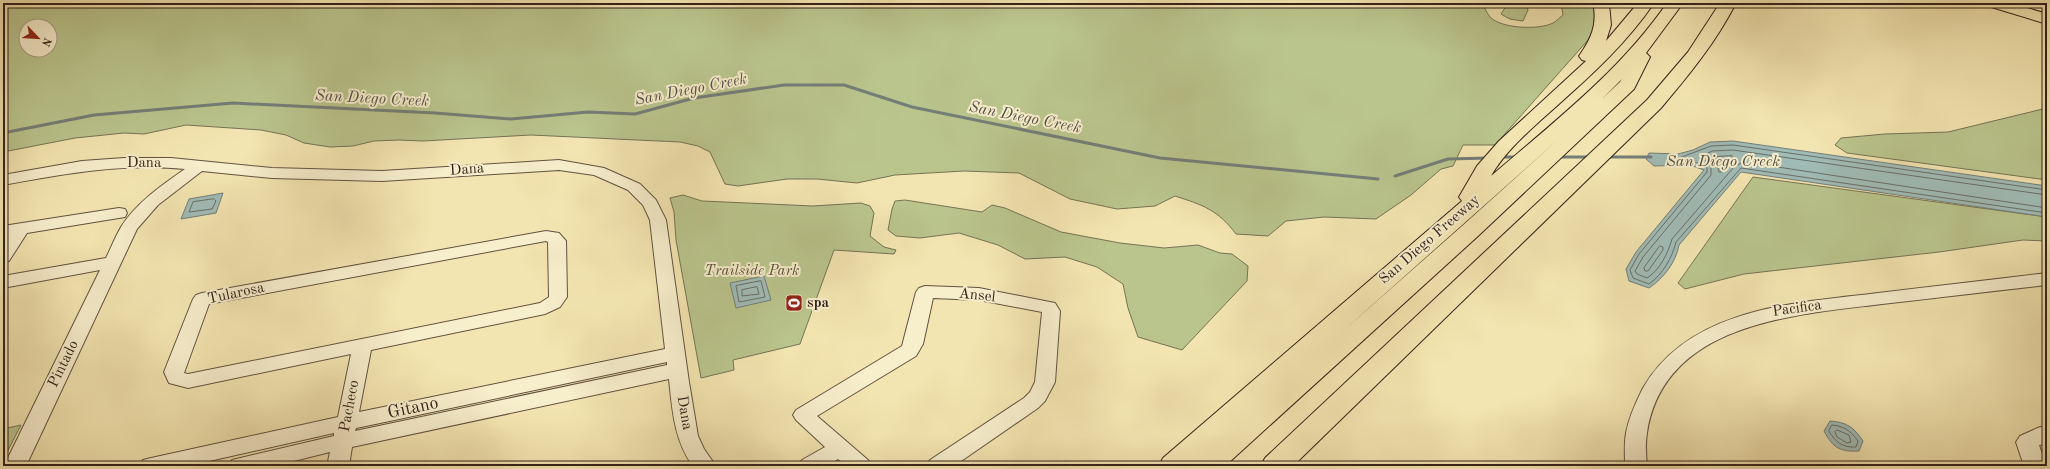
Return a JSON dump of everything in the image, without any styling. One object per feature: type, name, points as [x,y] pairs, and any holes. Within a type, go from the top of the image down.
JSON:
[{"type":"highway","points":[[1563,92],[1599,40],[1604,23],[1600,3]]},
{"type":"highway","points":[[1461,212],[1486,168],[1507,145],[1626,29],[1646,3]]},
{"type":"highway","name":"San Diego Freeway","points":[[1173,466],[1512,168],[1539,156],[1648,41],[1675,3]]},
{"type":"highway","points":[[1275,466],[1654,104],[1678,78],[1709,37],[1728,3]]},
{"type":"highway","points":[[1994,3],[2047,19]]},
{"type":"highway","points":[[1207,466],[1539,156],[1564,145],[1628,85],[1648,41]]},
{"type":"street","name":"Dana","points":[[3,180],[68,168],[124,162],[170,163],[272,173],[382,176],[559,165],[589,169],[614,177],[634,187],[645,197],[654,209],[658,220],[676,362],[688,436],[695,454],[706,466]]},
{"type":"street","name":"Pintado","points":[[15,466],[129,228],[140,214],[168,188],[199,166]]},
{"type":"street","points":[[3,231],[119,213]]},
{"type":"street","points":[[3,257],[21,229]]},
{"type":"street","name":"Tularosa","points":[[546,236],[555,239],[558,297],[554,303],[545,308],[362,346],[188,381],[176,378],[174,372],[202,299],[546,236]]},
{"type":"street","points":[[3,282],[113,262]]},
{"type":"street","name":"Pacifica","points":[[1636,466],[1636,431],[1649,396],[1658,380],[1678,356],[1708,336],[1741,321],[1765,314],[1792,309],[2047,279]]},
{"type":"street","name":"Ansel","points":[[860,466],[803,415],[909,351],[913,344],[925,292],[979,294],[1048,307],[1051,310],[1045,382],[1038,396],[1031,403],[938,466]]},
{"type":"street","name":"Pacheco","points":[[338,466],[362,346]]},
{"type":"street","name":"Gitano","points":[[151,466],[346,432],[676,362]]},
{"type":"street","name":"Gitano","points":[[240,466],[346,432]]},
{"type":"street","points":[[2035,466],[2027,442],[2040,435],[2047,436]]},
{"type":"street","points":[[810,466],[839,448]]},
{"type":"green space","points":[[3,3],[1163,3],[1203,7],[1345,3],[1369,5],[1370,3],[1400,3],[1453,7],[1453,3],[1482,3],[1490,17],[1503,24],[1521,27],[1539,27],[1553,23],[1563,15],[1561,3],[1594,3],[1596,25],[1588,40],[1495,145],[1463,145],[1453,166],[1441,169],[1411,195],[1376,219],[1324,217],[1286,221],[1268,236],[1236,234],[1223,219],[1209,209],[1175,196],[1155,206],[1117,209],[1070,199],[1019,173],[964,171],[895,175],[857,183],[817,179],[787,179],[738,186],[725,184],[710,152],[698,146],[680,142],[531,135],[423,141],[374,141],[353,146],[330,147],[304,143],[286,135],[261,130],[186,125],[144,134],[124,133],[75,138],[3,152]]},
{"type":"green space","points":[[1508,3],[1526,3],[1528,10],[1523,21],[1510,19],[1501,14]]},
{"type":"green space","points":[[2047,108],[2047,180],[1847,153],[1835,145],[1841,138],[1885,134],[1948,132]]},
{"type":"green space","points":[[1753,177],[2047,217],[2047,241],[2023,240],[1939,252],[1744,274],[1685,289],[1678,283]]},
{"type":"green space","name":"Trailside Park","points":[[683,195],[702,201],[813,206],[861,203],[870,206],[874,213],[870,236],[884,247],[896,250],[894,254],[834,250],[800,344],[733,360],[734,370],[701,378],[676,240],[674,212],[670,198]]},
{"type":"green space","points":[[905,200],[982,212],[992,205],[1005,208],[1061,232],[1120,243],[1164,248],[1198,245],[1220,253],[1232,254],[1248,266],[1247,281],[1182,350],[1138,337],[1128,308],[1123,284],[1097,267],[1065,257],[1025,259],[998,245],[959,233],[920,238],[896,236],[888,230],[892,209],[895,201]]},
{"type":"green space","points":[[21,425],[3,460],[3,429]]},
{"type":"water","name":"San Diego Creek","points":[[1733,141],[2047,186],[2047,217],[1741,172],[1679,245],[1672,263],[1660,279],[1649,288],[1629,281],[1626,269],[1636,252],[1704,170],[1690,165],[1654,166],[1646,159],[1649,153],[1678,154],[1693,150],[1710,142]]},
{"type":"water","points":[[223,193],[216,213],[181,219],[189,199]]},
{"type":"water","points":[[764,276],[771,300],[736,308],[730,283]]},
{"type":"water","points":[[1830,421],[1845,424],[1856,432],[1863,441],[1859,451],[1842,450],[1834,445],[1824,431]]},
{"type":"waterway","name":"San Diego Creek","points":[[3,133],[94,115],[233,103],[435,113],[511,119],[588,112],[635,114],[694,98],[784,85],[844,85],[912,107],[1160,158],[1378,179]]},
{"type":"waterway","name":"San Diego Creek","points":[[1501,157],[1517,157]]},
{"type":"waterway","name":"San Diego Creek","points":[[1557,157],[1589,157]]},
{"type":"waterway","name":"San Diego Creek","points":[[1607,157],[1651,157]]},
{"type":"waterway","name":"San Diego Creek","points":[[1395,176],[1448,159],[1489,158]]},
{"type":"place","name":"spa","points":[[794,303]]}]
